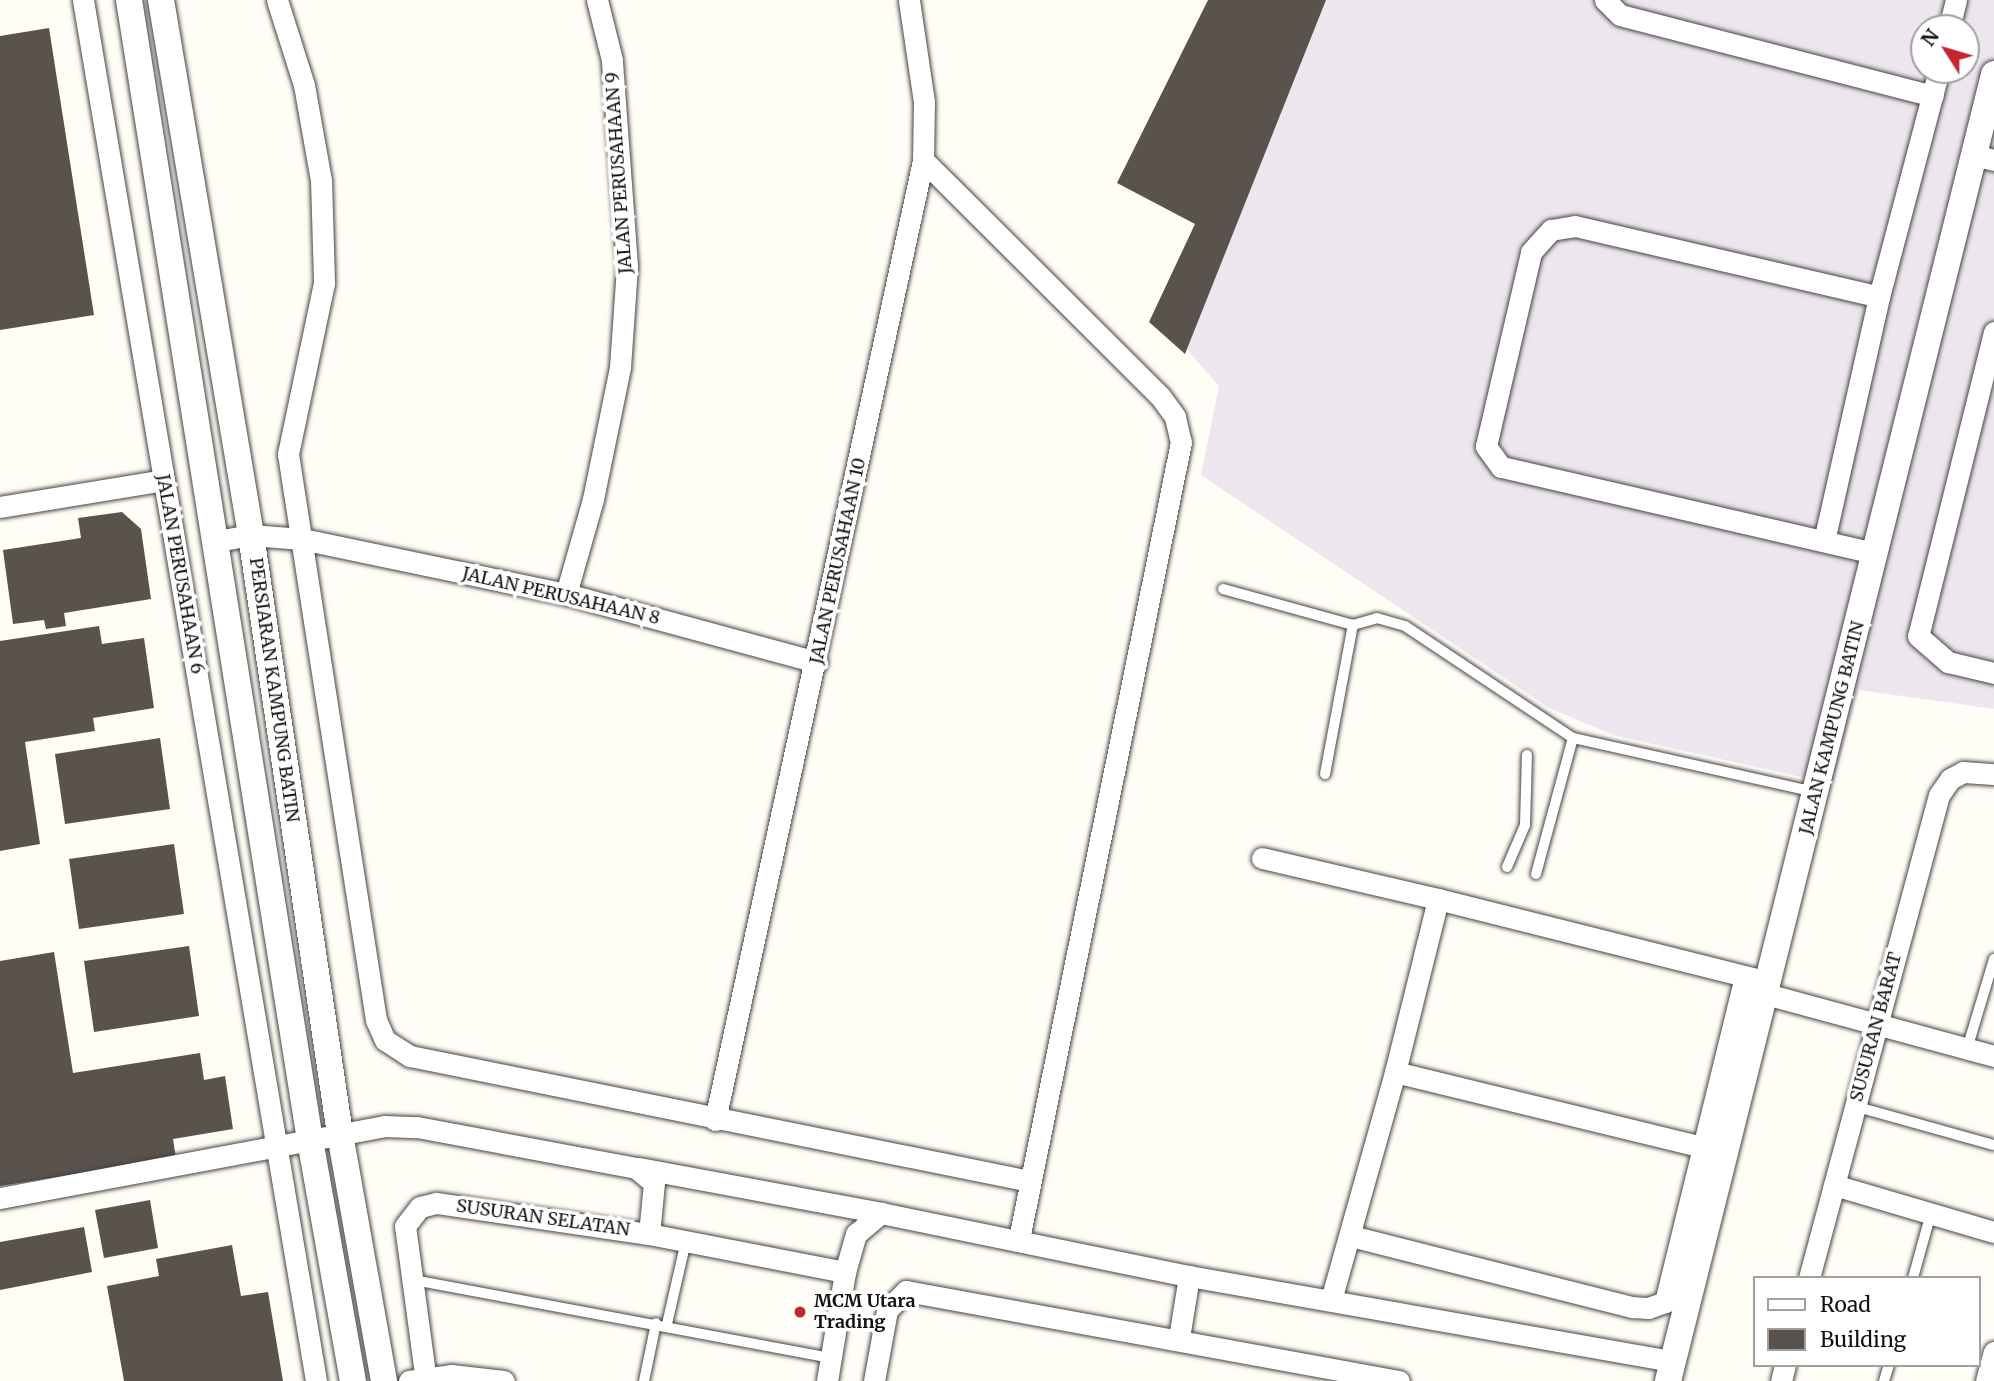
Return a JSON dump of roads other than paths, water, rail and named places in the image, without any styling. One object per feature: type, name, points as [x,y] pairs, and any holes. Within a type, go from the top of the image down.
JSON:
[{"type":"street","name":"JALAN PERUSAHAAN 6","points":[[83,0],[316,1381]]},
{"type":"street","name":"PERSIARAN KAMPUNG BATIN","points":[[129,0],[310,1140],[353,1381]]},
{"type":"street","name":"PERSIARAN KAMPUNG BATIN","points":[[161,0],[251,535],[340,1134],[384,1381]]},
{"type":"street","points":[[276,0],[304,85],[320,180],[324,283],[289,454],[376,1020],[385,1040],[410,1056],[715,1120],[1030,1181]]},
{"type":"street","name":"JALAN PERUSAHAAN 9","points":[[566,594],[593,499],[620,367],[627,266],[612,60],[597,0]]},
{"type":"street","name":"JALAN PERUSAHAAN 10","points":[[715,1120],[817,662],[923,160],[924,102],[909,0]]},
{"type":"street","points":[[1605,0],[1620,15],[1933,96]]},
{"type":"street","name":"JALAN KAMPUNG BATIN","points":[[1671,1371],[1714,1146],[1817,792],[1874,553],[1984,158],[1994,74]]},
{"type":"street","points":[[1824,541],[1880,297],[1936,84]]},
{"type":"street","points":[[923,160],[1160,396],[1175,417],[1181,442],[1019,1239]]},
{"type":"street","points":[[1874,553],[1501,467],[1486,446],[1487,428],[1531,252],[1551,230],[1575,226],[1880,297]]},
{"type":"street","points":[[1994,331],[1918,636],[1948,662],[1994,673]]},
{"type":"street","points":[[0,507],[164,480]]},
{"type":"street","name":"JALAN PERUSAHAAN 8","points":[[217,541],[251,535],[302,538],[566,594],[817,662]]},
{"type":"street","name":"SUSURAN BARAT","points":[[1809,1276],[1939,794],[1950,779],[1963,772],[1994,774]]},
{"type":"street","points":[[1262,858],[1438,899],[1760,984],[1878,1023],[1994,1056]]},
{"type":"street","points":[[1331,1300],[1395,1072],[1438,899]]},
{"type":"street","points":[[1351,1236],[1648,1308],[1665,1302],[1714,1146],[1395,1072]]},
{"type":"street","points":[[0,1198],[384,1126],[417,1127],[1019,1239],[1189,1276],[1331,1300],[1671,1371]]},
{"type":"street","points":[[636,1168],[654,1183],[649,1234]]},
{"type":"street","points":[[1834,1185],[1994,1232]]},
{"type":"street","name":"SUSURAN SELATAN","points":[[420,1380],[414,1280],[405,1226],[420,1206],[436,1203],[649,1234],[845,1272]]},
{"type":"street","points":[[827,1381],[845,1272],[856,1234],[881,1213]]},
{"type":"street","points":[[1179,1338],[1189,1276]]},
{"type":"street","points":[[874,1381],[887,1310],[906,1291],[1179,1338],[1399,1381]]},
{"type":"street","points":[[1986,1381],[1994,1352]]},
{"type":"street","points":[[420,1380],[503,1381]]},
{"type":"lane","points":[[1223,589],[1353,625],[1377,618],[1405,626],[1573,738],[1817,792]]},
{"type":"lane","points":[[1325,774],[1353,625]]},
{"type":"lane","points":[[1536,874],[1573,738]]},
{"type":"lane","points":[[1507,867],[1525,825],[1527,755]]},
{"type":"lane","points":[[1525,825],[1545,836]]},
{"type":"lane","points":[[1967,1049],[1994,959]]},
{"type":"lane","points":[[1854,1106],[1994,1144]]},
{"type":"lane","points":[[1914,1276],[1931,1213]]},
{"type":"lane","points":[[644,1381],[686,1241]]},
{"type":"lane","points":[[414,1280],[832,1357]]},
{"type":"place","name":"MCM Utara Trading","points":[[800,1312]]}]
